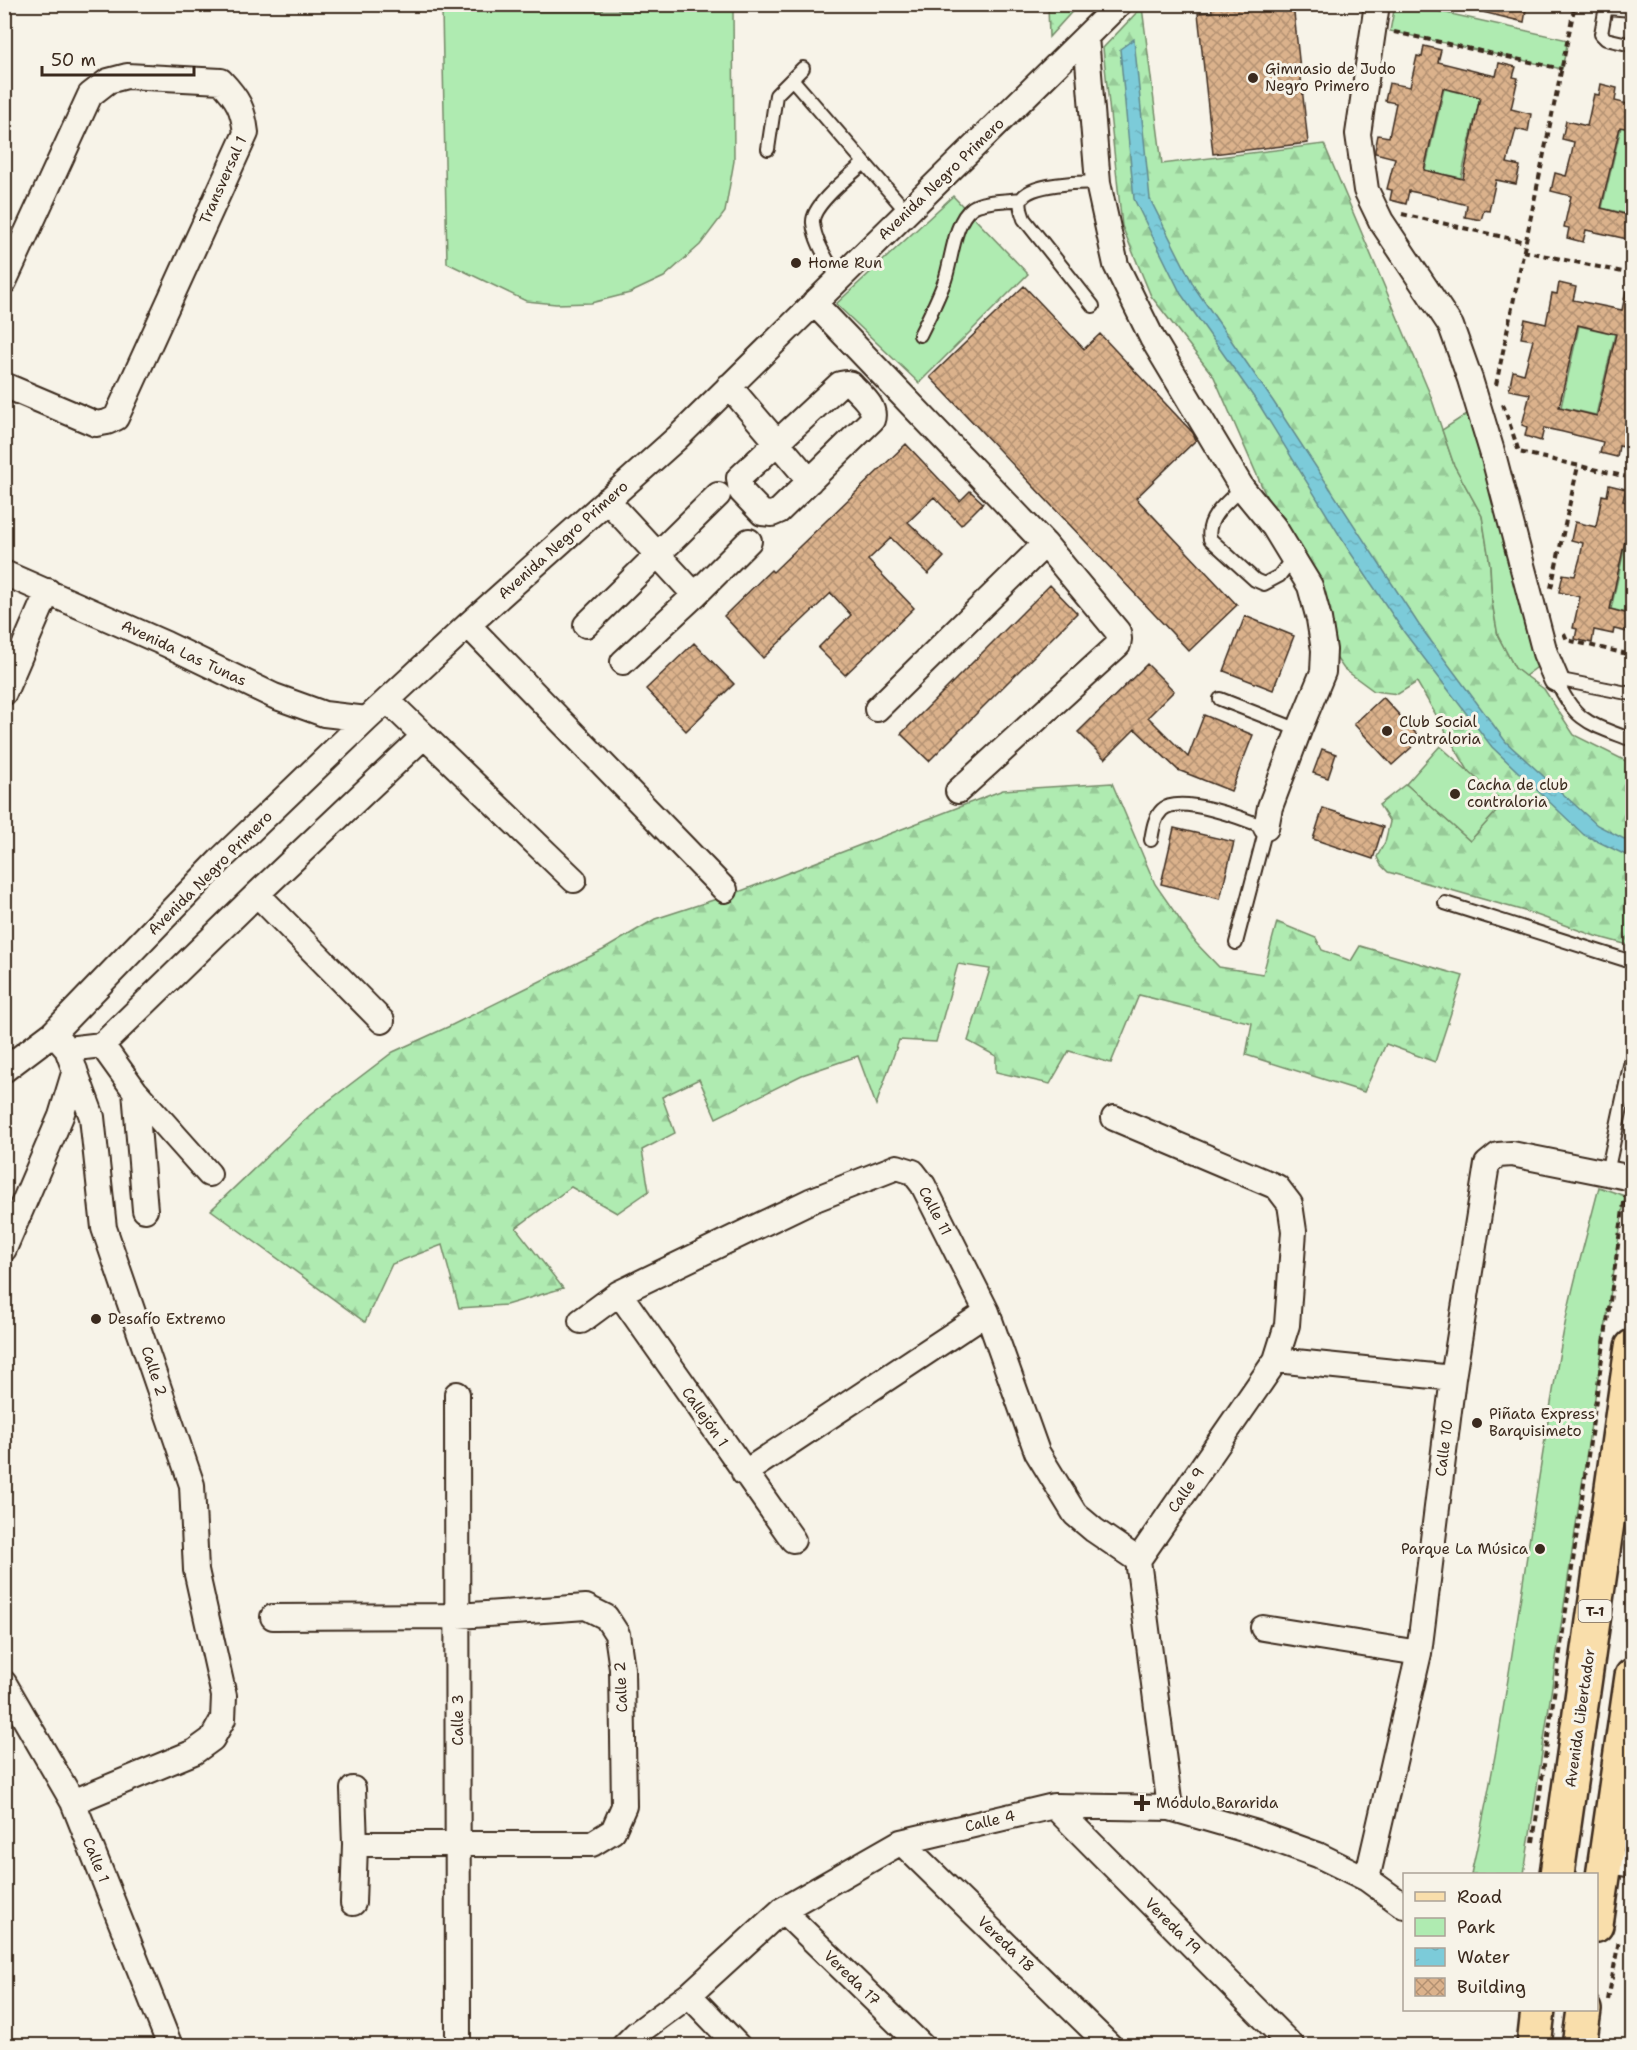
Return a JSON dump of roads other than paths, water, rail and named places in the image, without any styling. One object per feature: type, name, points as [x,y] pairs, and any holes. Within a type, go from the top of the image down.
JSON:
[{"type":"main road","name":"Avenida Libertador","points":[[1557,1873],[1632,1347]]},
{"type":"main road","points":[[1608,1929],[1619,1862],[1632,1676]]},
{"type":"main road","points":[[1534,2046],[1538,2011]]},
{"type":"main road","points":[[1579,2046],[1595,2011]]},
{"type":"street","name":"Avenida Negro Primero","points":[[4,1070],[65,1051],[222,858],[468,625],[677,438],[1119,4]]},
{"type":"street","points":[[1377,4],[1358,134],[1366,190],[1381,220],[1451,326],[1494,458],[1545,653],[1556,680]]},
{"type":"street","points":[[1086,37],[1098,183],[1116,265],[1152,338],[1242,488],[1274,527],[1310,586],[1319,619],[1324,650],[1323,672],[1270,807],[1266,828]]},
{"type":"street","name":"Transversal 1","points":[[4,282],[90,95],[108,81],[127,76],[221,81],[235,96],[244,114],[246,133],[116,418],[96,424],[4,386]]},
{"type":"street","points":[[814,303],[1045,544],[1118,632],[1118,645],[958,791]]},
{"type":"street","points":[[840,384],[851,384],[873,409],[872,420],[779,511],[772,514],[762,513],[741,491],[739,478],[778,443],[840,384]]},
{"type":"street","points":[[729,386],[810,481]]},
{"type":"street","points":[[586,625],[718,495]]},
{"type":"street","points":[[607,500],[695,595]]},
{"type":"street","points":[[623,662],[749,541]]},
{"type":"street","points":[[877,709],[1045,544]]},
{"type":"street","name":"Avenida Las Tunas","points":[[4,573],[166,644],[274,696],[324,714],[367,719]]},
{"type":"street","points":[[4,693],[48,591]]},
{"type":"street","points":[[468,625],[725,890]]},
{"type":"street","points":[[388,701],[574,880]]},
{"type":"street","points":[[4,1249],[61,1116],[65,1051],[102,1045],[424,736]]},
{"type":"street","points":[[257,894],[382,1021]]},
{"type":"street","points":[[102,1045],[135,1091],[209,1174]]},
{"type":"street","name":"Calle 2","points":[[65,1051],[92,1117],[104,1228],[192,1485],[196,1570],[224,1696],[223,1719],[212,1739],[194,1752],[73,1802]]},
{"type":"street","points":[[135,1091],[145,1210]]},
{"type":"street","name":"Calle 9","points":[[1114,1118],[1277,1187],[1290,1204],[1294,1231],[1287,1325],[1276,1360],[1138,1560]]},
{"type":"street","name":"Calle 10","points":[[1367,1879],[1419,1653],[1453,1378],[1487,1164],[1498,1155],[1512,1154],[1622,1176]]},
{"type":"street","name":"Calle 11","points":[[581,1321],[619,1293],[810,1202],[897,1167],[913,1172],[923,1185],[987,1312],[1037,1452],[1075,1514],[1138,1560]]},
{"type":"street","name":"Callejón 1","points":[[619,1293],[793,1540]]},
{"type":"street","points":[[744,1473],[987,1312]]},
{"type":"street","points":[[1276,1360],[1453,1378]]},
{"type":"street","name":"Calle 3","points":[[457,1394],[458,2046]]},
{"type":"street","points":[[1138,1560],[1170,1808]]},
{"type":"street","name":"Calle 2","points":[[273,1617],[458,1617],[586,1606],[606,1617],[617,1635],[622,1669],[624,1806],[613,1831],[592,1844],[355,1844]]},
{"type":"street","points":[[1263,1628],[1419,1653]]},
{"type":"street","name":"Calle 1","points":[[4,1683],[73,1802],[170,2046]]},
{"type":"street","points":[[352,1789],[355,1844],[353,1903]]},
{"type":"street","name":"Calle 4","points":[[624,2046],[636,2034],[688,1995],[782,1910],[902,1842],[1054,1806],[1170,1808],[1257,1833],[1318,1855],[1367,1879],[1403,1905]]},
{"type":"street","name":"Vereda 19","points":[[1054,1806],[1292,2046]]},
{"type":"street","name":"Vereda 18","points":[[902,1842],[1110,2046]]},
{"type":"street","name":"Vereda 17","points":[[782,1910],[922,2046]]},
{"type":"street","points":[[688,1995],[738,2046]]},
{"type":"lane","points":[[1632,10],[1607,8],[1601,34],[1606,39],[1632,45]]},
{"type":"lane","points":[[768,149],[776,96],[803,68]]},
{"type":"lane","points":[[792,79],[907,212]]},
{"type":"lane","points":[[838,279],[818,239],[813,223],[814,216],[821,204],[864,163]]},
{"type":"lane","points":[[1093,306],[1024,219],[1020,207],[1022,199],[1035,190],[1073,182],[1098,183]]},
{"type":"lane","points":[[920,335],[944,281],[957,232],[972,207],[1022,199]]},
{"type":"lane","points":[[1242,488],[1215,515],[1208,532],[1210,539],[1255,580],[1264,585],[1279,576],[1293,558]]},
{"type":"lane","points":[[1556,680],[1632,694]]},
{"type":"lane","points":[[1556,680],[1572,709],[1586,722],[1632,740]]},
{"type":"lane","points":[[1220,699],[1299,730]]},
{"type":"lane","points":[[1151,840],[1155,819],[1162,810],[1174,804],[1194,805],[1266,828],[1236,943]]},
{"type":"lane","points":[[1445,903],[1632,962]]},
{"type":"lane","points":[[1622,1176],[1632,1056]]},
{"type":"water","points":[[1134,39],[1150,199],[1195,288],[1273,401],[1419,625],[1506,742],[1597,825],[1632,843],[1632,858],[1584,835],[1492,747],[1404,632],[1348,549],[1260,406],[1181,294],[1134,199],[1120,49]]},
{"type":"place","name":"Gimnasio de Judo Negro Primero","points":[[1253,78]]},
{"type":"place","name":"Home Run","points":[[796,263]]},
{"type":"place","name":"Club Social Contraloria","points":[[1387,731]]},
{"type":"place","name":"Cacha de club contraloria","points":[[1455,794]]},
{"type":"place","name":"Desafío Extremo","points":[[96,1319]]},
{"type":"place","name":"Piñata Express Barquisimeto","points":[[1477,1423]]},
{"type":"place","name":"Parque La Música","points":[[1540,1549]]},
{"type":"place","name":"Módulo Bararida","points":[[1142,1803]]}]
